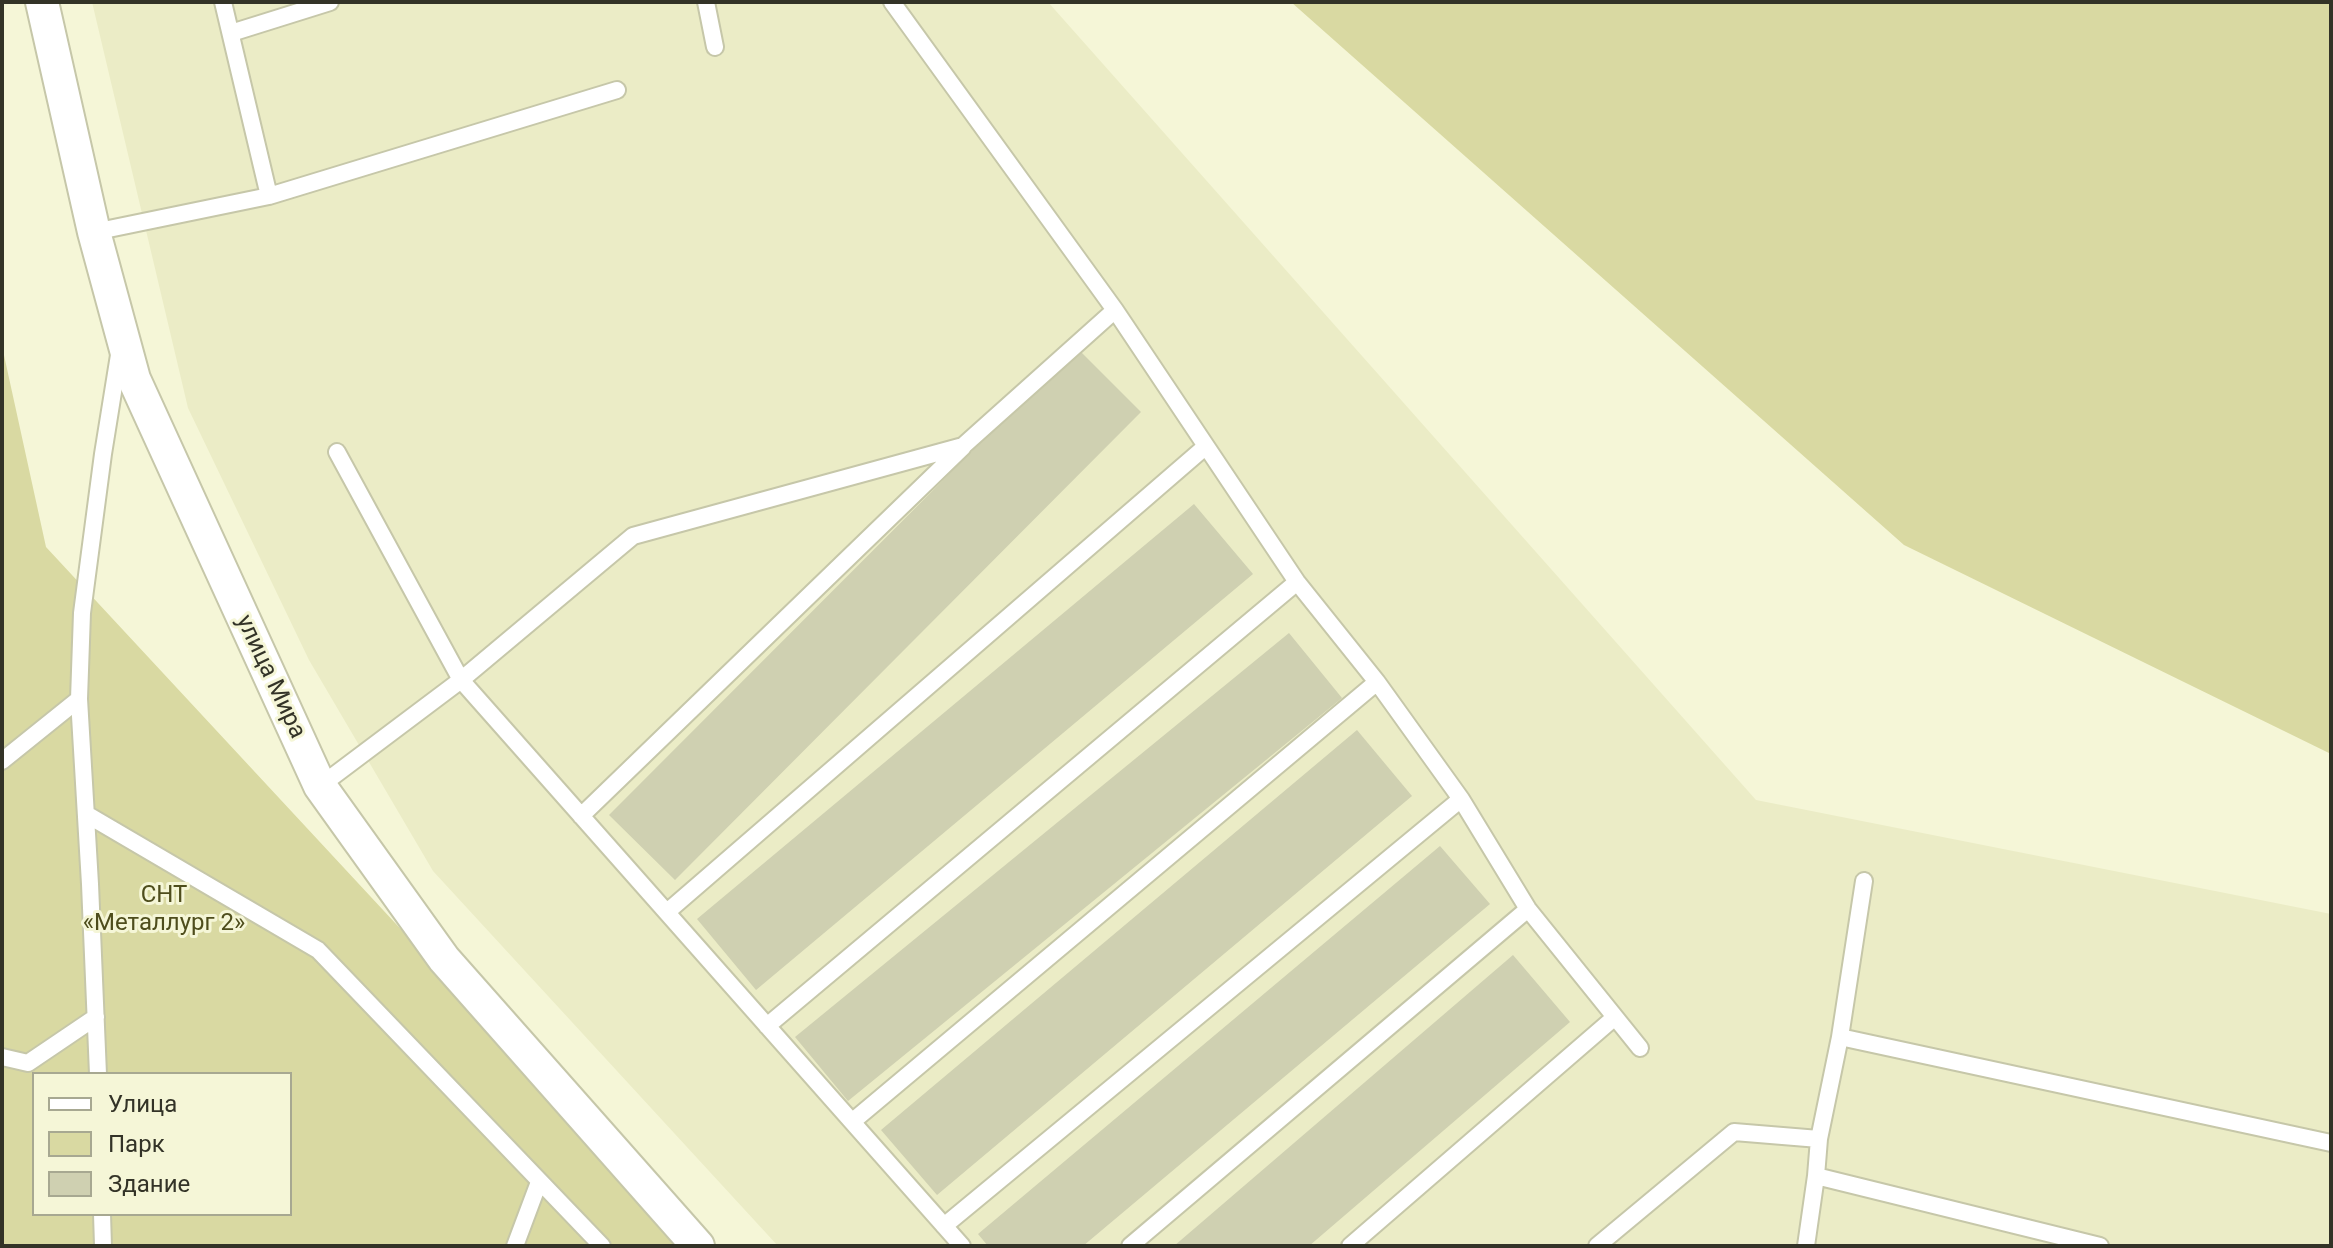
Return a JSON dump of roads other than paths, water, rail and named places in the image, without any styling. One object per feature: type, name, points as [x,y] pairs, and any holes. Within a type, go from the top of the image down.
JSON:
[{"type":"street","name":"улица Мира","points":[[42,2],[94,232],[134,379],[320,786],[444,959],[698,1246]]},
{"type":"lane","points":[[223,2],[269,196]]},
{"type":"lane","points":[[231,33],[330,2]]},
{"type":"lane","points":[[706,2],[715,47]]},
{"type":"lane","points":[[892,2],[1115,310],[1297,582],[1377,682],[1461,799],[1528,909],[1640,1048]]},
{"type":"lane","points":[[94,232],[269,196],[617,90]]},
{"type":"lane","points":[[581,816],[963,446],[1115,310]]},
{"type":"lane","points":[[98,1072],[79,699],[82,613],[122,336]]},
{"type":"lane","points":[[320,786],[461,680],[633,536],[963,446]]},
{"type":"lane","points":[[667,912],[1205,447]]},
{"type":"lane","points":[[337,452],[461,680],[962,1246]]},
{"type":"lane","points":[[767,1026],[1297,582]]},
{"type":"lane","points":[[853,1121],[1377,682]]},
{"type":"lane","points":[[2,761],[79,699]]},
{"type":"lane","points":[[944,1226],[1461,799]]},
{"type":"lane","points":[[86,814],[318,950],[602,1246]]},
{"type":"lane","points":[[1806,1246],[1819,1139],[1840,1037],[1864,881]]},
{"type":"lane","points":[[1130,1246],[1528,909]]},
{"type":"lane","points":[[2,1057],[28,1063],[96,1017]]},
{"type":"lane","points":[[1350,1246],[1615,1017]]},
{"type":"lane","points":[[1840,1037],[2331,1143]]},
{"type":"lane","points":[[1597,1246],[1734,1132],[1819,1139]]},
{"type":"lane","points":[[1816,1176],[2100,1246]]},
{"type":"lane","points":[[515,1246],[539,1182]]},
{"type":"lane","points":[[102,1216],[103,1246]]},
{"type":"park label","name":"СНТ «Металлург 2»","points":[[164,910]]}]
